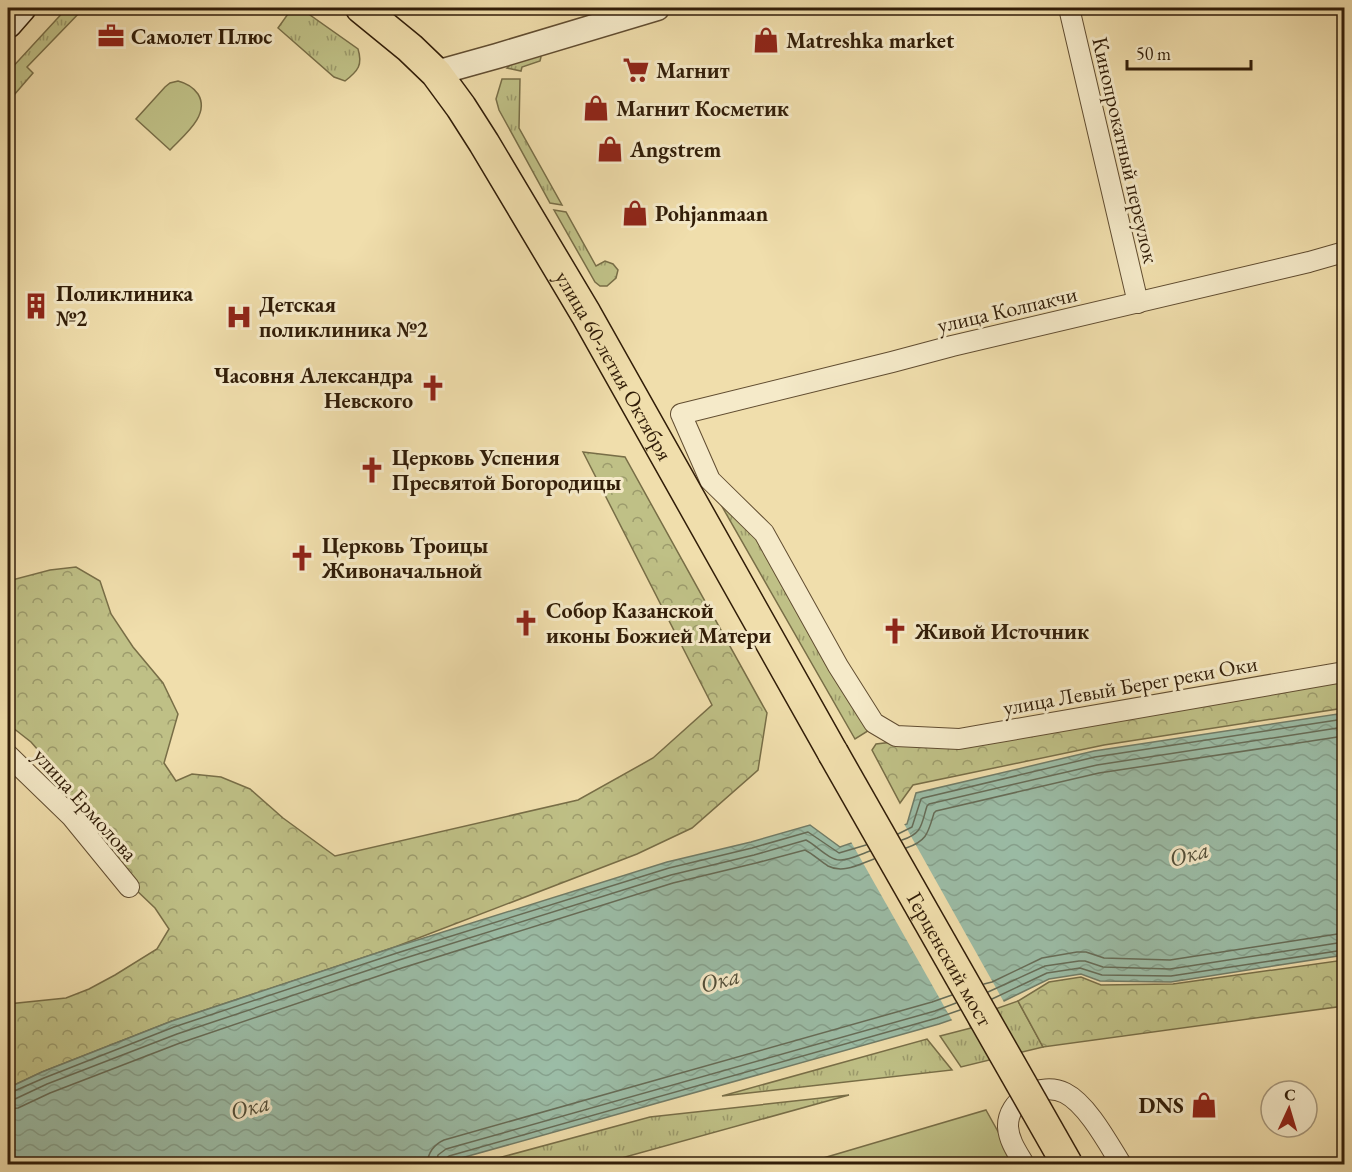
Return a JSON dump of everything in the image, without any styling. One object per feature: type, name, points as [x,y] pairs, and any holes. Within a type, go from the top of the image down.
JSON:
[{"type":"main road","points":[[8,24],[22,8]]},
{"type":"main road","name":"улица 60-летия Октября","points":[[361,8],[410,48],[436,73],[484,143],[580,304],[833,753]]},
{"type":"main road","name":"Герценский мост","points":[[833,753],[1067,1164]]},
{"type":"street","points":[[436,73],[657,8]]},
{"type":"street","name":"Кинопрокатный переулок","points":[[1068,8],[1138,303]]},
{"type":"street","name":"улица Колпакчи","points":[[681,414],[1344,252]]},
{"type":"street","name":"улица Левый Берег реки Оки","points":[[681,414],[710,480],[764,533],[838,666],[874,723],[896,736],[959,739],[1344,672]]},
{"type":"street","name":"улица Ермолова","points":[[8,755],[71,816],[129,887]]},
{"type":"street","points":[[1024,1164],[1009,1135],[1010,1113],[1017,1103],[1029,1094],[1052,1089],[1063,1092],[1084,1109],[1121,1164]]},
{"type":"green space","points":[[67,8],[84,8],[27,67],[33,73],[8,102],[8,72]]},
{"type":"green space","points":[[280,8],[300,8],[358,49],[360,64],[356,71],[345,81],[334,77],[278,28],[288,14]]},
{"type":"green space","points":[[538,54],[541,57],[540,61],[522,67],[521,71],[507,68],[513,62]]},
{"type":"green space","points":[[502,79],[520,79],[519,128],[562,205],[550,203],[499,110],[496,99]]},
{"type":"green space","points":[[178,81],[189,86],[198,94],[201,110],[194,125],[170,150],[136,119],[165,87]]},
{"type":"green space","points":[[554,210],[566,212],[596,266],[605,261],[613,264],[618,270],[616,278],[607,286],[600,286],[595,282]]},
{"type":"green space","points":[[583,452],[625,457],[767,713],[758,770],[692,828],[637,854],[395,947],[172,1021],[42,1072],[8,1088],[8,1004],[66,998],[89,989],[157,949],[169,929],[155,908],[111,866],[71,803],[60,775],[31,742],[8,724],[8,581],[50,570],[76,567],[100,581],[111,614],[133,647],[163,683],[178,714],[164,763],[176,781],[192,774],[221,777],[250,789],[283,818],[335,856],[578,800],[653,758],[712,705]]},
{"type":"green space","points":[[712,489],[756,534],[871,729],[855,739]]},
{"type":"green space","points":[[1344,676],[1344,708],[1104,745],[913,785],[900,803],[872,750],[876,744]]},
{"type":"green space","points":[[1344,960],[1344,1006],[1043,1047],[1018,1001],[1049,982],[1081,977],[1101,985],[1173,984]]},
{"type":"green space","points":[[1018,1001],[1043,1047],[961,1067],[940,1036],[971,1028],[967,1019]]},
{"type":"green space","points":[[927,1039],[952,1070],[722,1096]]},
{"type":"green space","points":[[849,1095],[600,1164],[476,1164],[650,1117]]},
{"type":"green space","points":[[986,1110],[1016,1164],[803,1164]]},
{"type":"water","name":"Ока","points":[[1344,713],[1344,955],[1171,982],[1100,981],[1081,974],[1049,979],[1000,1003],[939,1024],[440,1164],[8,1164],[8,1088],[42,1072],[172,1021],[395,947],[667,862],[810,825],[840,847],[907,824],[916,793],[1094,751]]},
{"type":"pier","points":[[903,822],[1005,1004],[953,1022],[850,840]]},
{"type":"place","name":"Самолет Плюс","points":[[111,36]]},
{"type":"place","name":"Matreshka market","points":[[766,40]]},
{"type":"place","name":"Магнит","points":[[636,70]]},
{"type":"place","name":"Магнит Косметик","points":[[596,108]]},
{"type":"place","name":"Angstrem","points":[[610,149]]},
{"type":"place","name":"Pohjanmaan","points":[[635,213]]},
{"type":"place","name":"Поликлиника №2","points":[[36,306]]},
{"type":"place","name":"Детская поликлиника №2","points":[[239,317]]},
{"type":"place","name":"Часовня Александра Невского","points":[[433,388]]},
{"type":"place","name":"Церковь Успения Пресвятой Богородицы","points":[[372,470]]},
{"type":"place","name":"Церковь Троицы Живоначальной","points":[[302,558]]},
{"type":"place","name":"Собор Казанской иконы Божией Матери","points":[[526,623]]},
{"type":"place","name":"Живой Источник","points":[[895,631]]},
{"type":"place","name":"DNS","points":[[1204,1105]]}]
